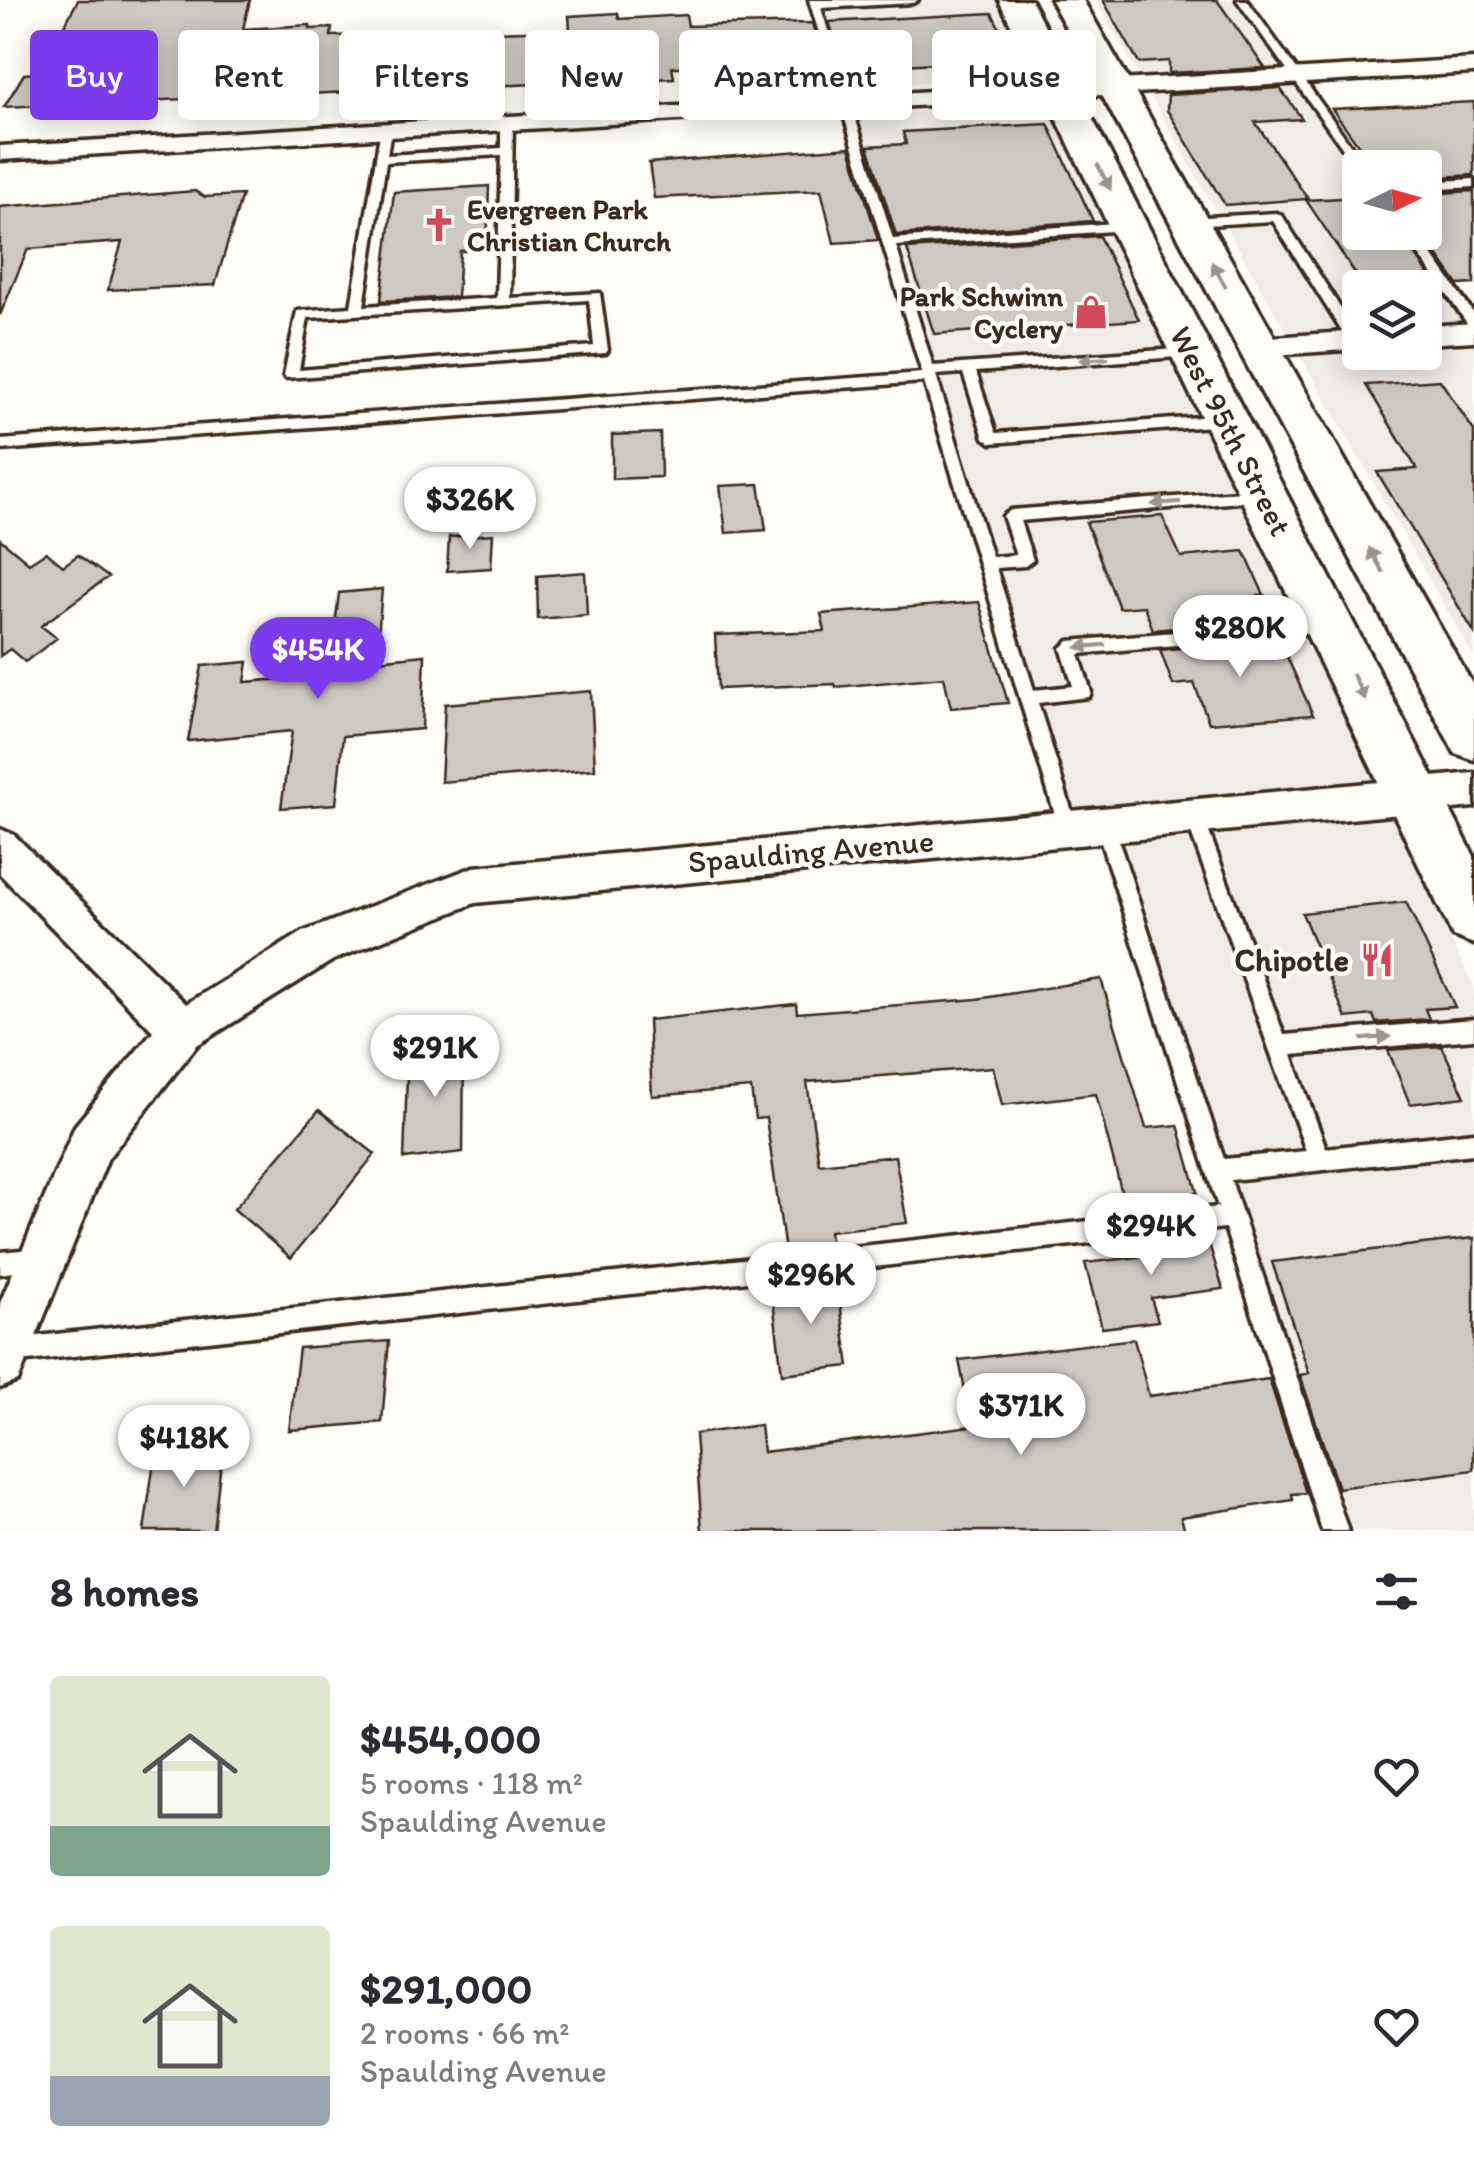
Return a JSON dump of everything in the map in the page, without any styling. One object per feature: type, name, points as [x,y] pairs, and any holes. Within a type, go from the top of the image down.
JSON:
[{"type":"main road","name":"West 95th Street","points":[[1015,0],[1030,30]]},
{"type":"main road","name":"West 95th Street","points":[[1067,0],[1474,737]]},
{"type":"main road","name":"West 95th Street","points":[[1075,120],[1474,916]]},
{"type":"street","points":[[1096,88],[1474,66]]},
{"type":"street","points":[[0,153],[679,113]]},
{"type":"street","points":[[1442,334],[1474,332]]},
{"type":"street","points":[[1258,347],[1342,341]]},
{"type":"street","name":"Spaulding Avenue","points":[[1,1357],[21,1261],[90,1142],[182,1030],[318,946],[474,885],[1474,790]]},
{"type":"street","points":[[0,847],[182,1030]]},
{"type":"lane","points":[[824,30],[815,2],[913,0]]},
{"type":"lane","points":[[1242,0],[1349,150]]},
{"type":"lane","points":[[851,120],[1028,697],[1086,826],[1217,1171],[1334,1531]]},
{"type":"lane","points":[[503,302],[507,123]]},
{"type":"lane","points":[[357,311],[384,130]]},
{"type":"lane","points":[[380,158],[506,151]]},
{"type":"lane","points":[[1442,185],[1474,183]]},
{"type":"lane","points":[[1190,222],[1277,216],[1342,317]]},
{"type":"lane","points":[[889,243],[1128,226]]},
{"type":"lane","points":[[1422,250],[1474,324]]},
{"type":"lane","points":[[596,296],[601,350],[291,375],[302,314],[503,302],[596,296]]},
{"type":"lane","points":[[0,445],[1191,352]]},
{"type":"lane","points":[[968,368],[991,438],[1225,420]]},
{"type":"lane","points":[[987,563],[1025,560],[1011,516],[1263,495]]},
{"type":"lane","points":[[1028,697],[1084,692],[1069,648],[1328,625]]},
{"type":"lane","points":[[1194,816],[1320,1160]]},
{"type":"lane","points":[[1278,1046],[1474,1028]]},
{"type":"lane","points":[[1217,1171],[1474,1143]]},
{"type":"lane","points":[[1,1357],[1232,1216]]},
{"type":"shaded area","points":[[814,0],[996,0],[1011,30],[932,30],[932,82],[912,83],[912,30],[823,30]]},
{"type":"shaded area","points":[[1095,0],[1242,0],[1347,150],[1342,150],[1342,250],[1421,250],[1436,270],[1342,270],[1342,370],[1442,370],[1442,279],[1474,323],[1474,657]]},
{"type":"shaded area","points":[[932,110],[932,120],[1054,120],[1474,988],[1474,1531],[1335,1531],[1105,825],[1068,828],[851,120],[912,120],[912,111]]},
{"type":"building","points":[[78,0],[250,0],[243,29],[310,25],[310,29],[332,28],[331,36],[339,36],[339,92],[319,93],[319,30],[178,30],[178,99],[158,100],[158,30],[62,30]]},
{"type":"building","points":[[1103,0],[1217,0],[1265,68],[1169,73],[1169,61],[1139,63]]},
{"type":"building","points":[[618,13],[619,19],[686,15],[688,26],[812,23],[814,30],[679,30],[679,67],[672,67],[674,78],[659,79],[659,30],[570,30],[569,16]]},
{"type":"building","points":[[992,13],[1000,30],[932,30],[932,63],[912,64],[912,30],[832,30],[829,22]]},
{"type":"building","points":[[525,31],[525,84],[505,85],[505,32]]},
{"type":"building","points":[[24,74],[30,74],[30,106],[4,107]]},
{"type":"building","points":[[1280,88],[1302,119],[1255,122],[1308,199],[1225,205],[1167,110],[1168,95]]},
{"type":"building","points":[[1474,102],[1474,175],[1442,177],[1442,150],[1362,150],[1332,109]]},
{"type":"building","points":[[1048,124],[1093,221],[896,235],[868,146],[906,144],[903,132]]},
{"type":"building","points":[[850,147],[878,240],[834,243],[821,190],[654,198],[649,163]]},
{"type":"building","name":"Evergreen Park Christian Church","points":[[489,186],[487,250],[460,251],[457,297],[381,301],[394,192]]},
{"type":"building","points":[[195,191],[205,197],[242,195],[215,285],[108,290],[122,242],[28,249],[0,315],[0,207]]},
{"type":"building","points":[[1474,191],[1474,284],[1458,285],[1434,250],[1442,250],[1442,193]]},
{"type":"building","points":[[1342,198],[1342,250],[1412,250],[1426,270],[1353,270],[1306,200]]},
{"type":"building","points":[[1099,236],[1139,320],[934,334],[907,249]]},
{"type":"building","points":[[1440,380],[1474,431],[1474,632],[1377,472],[1417,469],[1366,385]]},
{"type":"building","points":[[660,433],[661,477],[612,479],[612,435]]},
{"type":"building","points":[[759,484],[766,530],[726,533],[720,486]]},
{"type":"building","points":[[1162,516],[1181,557],[1244,551],[1264,595],[1259,595],[1270,620],[1153,630],[1144,606],[1119,608],[1086,522]]},
{"type":"building","points":[[493,534],[491,568],[447,571],[449,537]]},
{"type":"building","points":[[0,539],[29,563],[46,552],[63,566],[78,555],[108,577],[41,626],[57,638],[25,662],[10,649],[0,656]]},
{"type":"building","points":[[585,572],[587,615],[538,619],[537,576]]},
{"type":"building","points":[[382,589],[376,660],[425,655],[422,729],[343,736],[336,804],[281,808],[292,731],[188,741],[202,666],[248,662],[245,682],[329,675],[339,593]]},
{"type":"building","points":[[979,602],[1008,703],[951,708],[944,677],[836,687],[835,684],[718,689],[715,635],[825,631],[821,614]]},
{"type":"building","points":[[1279,639],[1313,715],[1209,723],[1194,683],[1173,685],[1160,650]]},
{"type":"building","points":[[591,691],[595,769],[441,782],[445,704]]},
{"type":"building","name":"Chipotle","points":[[1406,902],[1455,1007],[1425,1009],[1429,1019],[1376,1023],[1373,1015],[1346,1018],[1302,913]]},
{"type":"building","points":[[1101,979],[1146,1128],[1178,1125],[1197,1192],[1193,1193],[1197,1206],[1127,1213],[1096,1094],[1002,1105],[993,1067],[807,1082],[819,1164],[895,1156],[907,1223],[829,1231],[831,1246],[785,1251],[766,1118],[755,1119],[751,1088],[652,1096],[648,1020],[796,1004],[797,1013],[977,999]]},
{"type":"building","points":[[464,1040],[463,1152],[404,1159],[408,1046]]},
{"type":"building","points":[[1442,1046],[1465,1097],[1410,1104],[1388,1050]]},
{"type":"building","points":[[319,1110],[375,1154],[291,1258],[234,1209]]},
{"type":"building","points":[[1206,1234],[1223,1289],[1151,1298],[1158,1321],[1102,1328],[1085,1263],[1138,1257],[1134,1242]]},
{"type":"building","points":[[1474,1238],[1474,1470],[1338,1488],[1300,1375],[1309,1373],[1272,1262]]},
{"type":"building","points":[[836,1275],[849,1366],[782,1374],[773,1301],[792,1298],[789,1280]]},
{"type":"building","points":[[1134,1339],[1149,1396],[1269,1379],[1306,1493],[1292,1494],[1293,1500],[1181,1517],[1185,1531],[702,1531],[695,1434],[760,1425],[763,1452],[972,1426],[959,1360]]},
{"type":"building","points":[[389,1341],[382,1422],[289,1430],[299,1348]]},
{"type":"building","points":[[223,1445],[213,1531],[144,1531],[155,1454]]},
{"type":"place","name":"Evergreen Park Christian Church","points":[[439,225]]},
{"type":"place","name":"Park Schwinn Cyclery","points":[[1091,312]]},
{"type":"place","name":"Chipotle","points":[[1377,960]]}]
